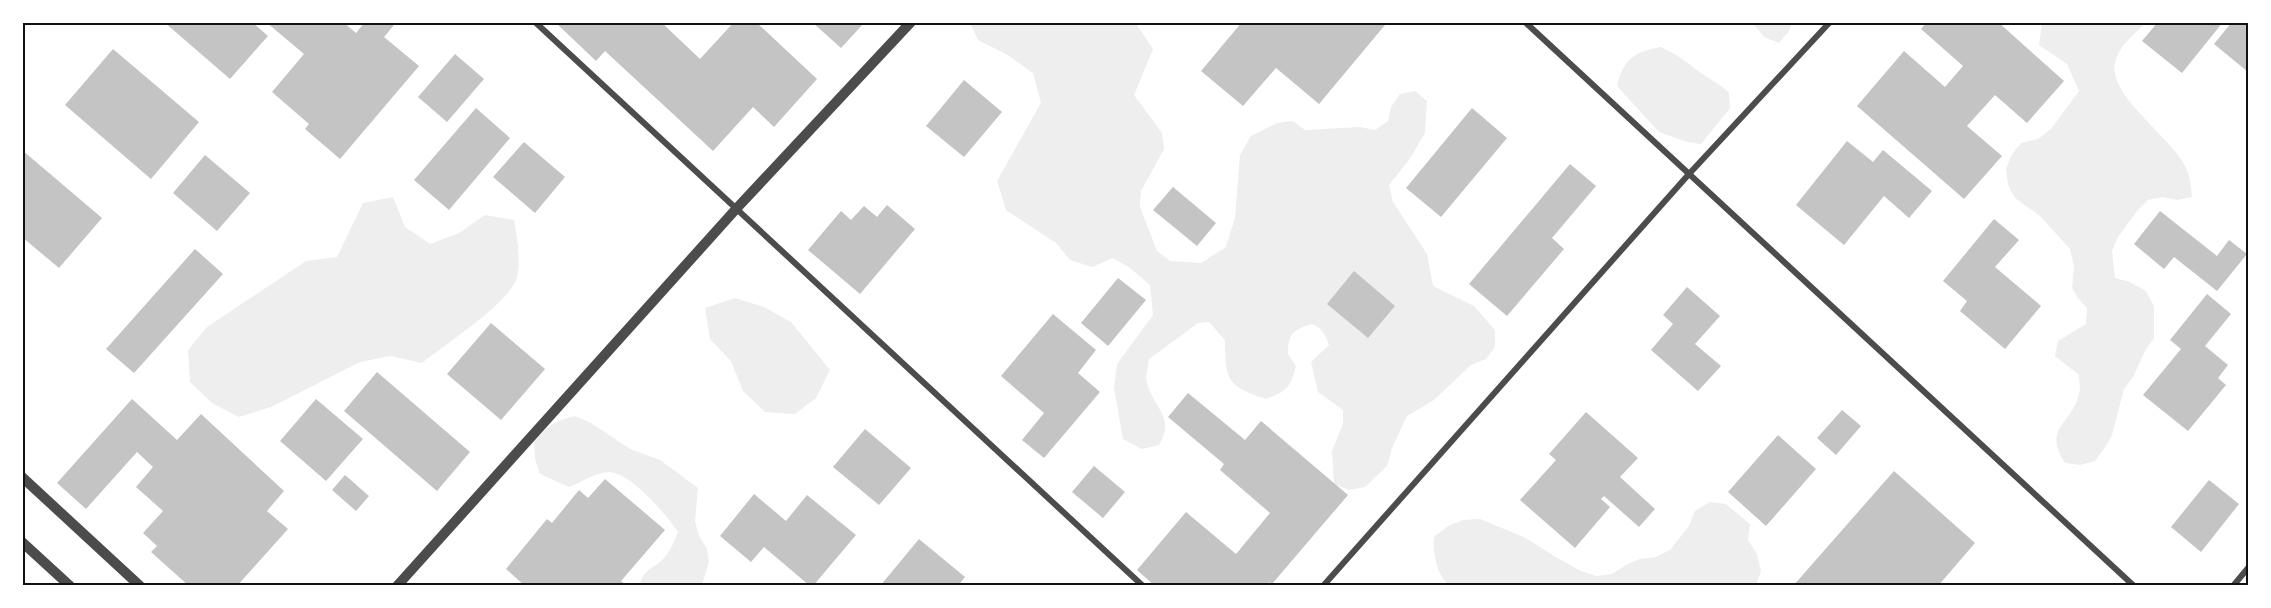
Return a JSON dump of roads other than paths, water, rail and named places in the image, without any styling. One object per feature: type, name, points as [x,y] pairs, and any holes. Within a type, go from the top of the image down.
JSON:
[{"type":"street","points":[[535,22],[1143,585]]},
{"type":"street","points":[[397,585],[736,209],[911,22]]},
{"type":"street","points":[[1525,22],[2134,585]]},
{"type":"street","points":[[1323,585],[1689,174],[1830,22]]},
{"type":"street","points":[[22,477],[140,585]]},
{"type":"street","points":[[22,542],[70,585]]},
{"type":"street","points":[[2233,585],[2248,568]]}]
